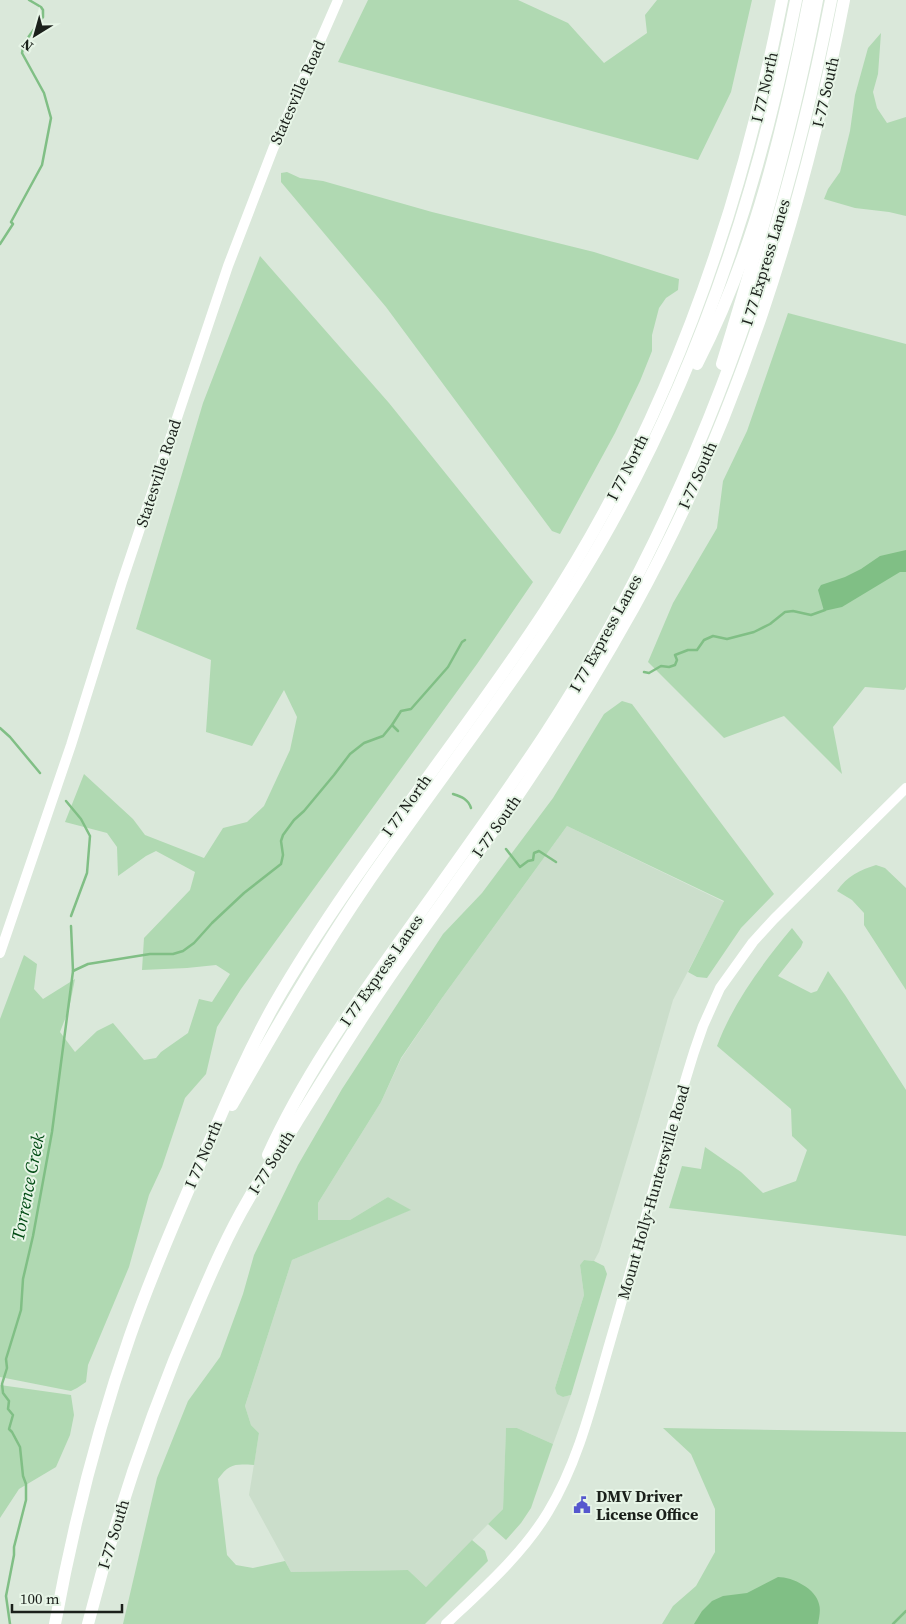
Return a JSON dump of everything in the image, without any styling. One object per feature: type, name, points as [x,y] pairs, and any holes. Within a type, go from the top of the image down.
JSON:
[{"type":"highway","name":"I 77 North","points":[[54,1624],[84,1490],[117,1374],[158,1260],[240,1069],[270,1012],[303,957],[364,863],[497,681],[541,617],[588,541],[626,471],[675,362],[718,249],[753,134],[782,0]]},
{"type":"highway","points":[[654,441],[703,330],[743,214],[768,128],[796,0]]},
{"type":"highway","points":[[205,1150],[344,919],[394,845],[502,695],[560,609],[602,540],[654,441],[691,376],[710,338],[743,257],[778,140],[808,0]]},
{"type":"highway","points":[[695,452],[776,183],[804,69],[817,0]]},
{"type":"highway","name":"I 77 Express Lanes","points":[[246,1203],[290,1112],[331,1042],[522,769],[587,667],[644,561],[695,452],[740,340],[777,225],[808,108],[831,0]]},
{"type":"highway","name":"I-77 South","points":[[88,1624],[117,1521],[153,1414],[202,1294],[246,1203],[363,1015],[500,822],[549,748],[616,638],[655,566],[689,494],[718,427],[750,344],[801,190],[830,74],[844,0]]},
{"type":"main road","name":"Statesville Road","points":[[0,953],[71,745],[122,582],[228,266],[272,149],[338,0]]},
{"type":"main road","name":"Mount Holly-Huntersville Road","points":[[446,1624],[529,1539],[547,1514],[570,1468],[603,1366],[694,1052],[720,988],[744,954],[774,919],[906,788]]},
{"type":"shaded area","points":[[368,0],[518,0],[568,23],[604,63],[647,33],[645,15],[657,0],[752,0],[731,92],[698,160],[338,62]]},
{"type":"shaded area","points":[[881,33],[878,74],[873,92],[877,108],[887,123],[906,117],[906,216],[855,208],[824,199],[828,189],[840,172],[850,131],[855,95],[868,48]]},
{"type":"shaded area","points":[[287,172],[300,178],[323,181],[432,212],[594,252],[679,279],[678,290],[666,298],[659,308],[652,335],[652,351],[640,381],[615,433],[560,534],[552,531],[386,307],[281,182],[281,173]]},
{"type":"shaded area","points":[[260,256],[389,403],[533,582],[477,664],[241,989],[217,1027],[206,1074],[185,1098],[162,1167],[149,1195],[129,1267],[88,1365],[86,1382],[71,1391],[0,1377],[0,1019],[24,955],[37,964],[34,989],[43,999],[75,979],[69,1009],[60,1032],[75,1052],[97,1031],[113,1023],[144,1060],[156,1058],[161,1052],[188,1033],[199,999],[212,1002],[230,974],[216,965],[142,970],[144,938],[190,890],[195,872],[156,851],[118,876],[117,847],[107,833],[65,822],[84,774],[133,819],[145,835],[204,858],[223,828],[247,822],[264,806],[290,750],[297,717],[284,690],[252,746],[206,732],[211,660],[136,629],[203,403]]},
{"type":"shaded area","points":[[788,313],[906,344],[906,687],[904,690],[865,687],[833,727],[842,774],[784,716],[724,738],[648,662],[673,603],[717,528],[723,481],[747,431]]},
{"type":"shaded area","points":[[906,550],[906,572],[900,572],[842,607],[824,611],[818,590],[821,585],[845,577],[880,556]]},
{"type":"shaded area","points":[[622,701],[632,704],[774,894],[741,928],[707,978],[697,977],[688,972],[724,901],[567,826],[442,998],[401,1058],[381,1102],[318,1203],[318,1220],[350,1220],[388,1197],[411,1210],[292,1260],[245,1406],[251,1425],[259,1433],[254,1465],[230,1467],[218,1479],[227,1555],[236,1565],[253,1568],[285,1561],[291,1572],[408,1570],[426,1587],[472,1540],[485,1551],[488,1561],[425,1624],[123,1624],[157,1478],[188,1401],[220,1357],[243,1294],[254,1255],[298,1165],[342,1089],[443,934],[482,893],[553,798],[604,714]]},
{"type":"shaded area","points":[[567,826],[724,902],[673,1000],[599,1252],[594,1261],[584,1260],[580,1265],[584,1295],[555,1388],[563,1397],[571,1395],[553,1444],[517,1428],[506,1428],[503,1509],[426,1587],[408,1570],[291,1572],[249,1495],[259,1433],[251,1425],[245,1406],[292,1260],[410,1210],[388,1197],[350,1220],[318,1221],[318,1203],[381,1102],[401,1059],[442,998]]},
{"type":"shaded area","points":[[876,865],[885,868],[906,888],[906,990],[864,925],[864,913],[852,900],[837,891],[854,874]]},
{"type":"shaded area","points":[[792,928],[803,942],[778,976],[811,993],[817,991],[828,971],[906,1090],[906,1236],[669,1208],[682,1166],[701,1169],[705,1147],[741,1172],[763,1193],[796,1181],[807,1150],[792,1136],[791,1109],[717,1046],[731,1014],[749,984]]},
{"type":"shaded area","points":[[584,1260],[594,1261],[604,1266],[607,1274],[571,1395],[563,1397],[557,1394],[555,1388],[584,1295],[580,1265]]},
{"type":"shaded area","points":[[0,1385],[71,1395],[74,1415],[70,1435],[56,1467],[19,1489],[0,1518]]},
{"type":"shaded area","points":[[506,1428],[517,1428],[553,1444],[531,1508],[506,1540],[488,1524],[503,1509]]},
{"type":"shaded area","points":[[663,1428],[906,1432],[906,1624],[662,1624],[673,1606],[696,1586],[715,1552],[715,1509],[691,1454]]},
{"type":"shaded area","points":[[778,1577],[797,1582],[813,1593],[820,1606],[818,1624],[694,1624],[702,1611],[712,1601],[723,1596],[747,1593]]},
{"type":"waterway","points":[[0,244],[13,224],[11,222],[42,165],[51,118],[44,93],[22,53],[24,43],[43,17],[41,7],[29,0]]},
{"type":"waterway","points":[[644,672],[649,673],[661,666],[669,667],[675,665],[677,660],[675,655],[688,650],[697,650],[704,640],[713,636],[727,639],[754,632],[770,624],[785,612],[793,611],[811,615],[825,610]]},
{"type":"waterway","points":[[73,971],[88,964],[150,954],[173,954],[183,951],[194,943],[244,893],[281,864],[283,855],[281,841],[294,820],[304,811],[350,754],[364,743],[383,736],[401,711],[411,709],[448,667],[465,640]]},
{"type":"waterway","points":[[392,725],[398,731]]},
{"type":"waterway","name":"Torrence Creek","points":[[0,728],[40,773]]},
{"type":"waterway","points":[[453,794],[468,802],[471,808]]},
{"type":"waterway","name":"Torrence Creek","points":[[66,801],[81,819],[90,836],[87,873],[71,916]]},
{"type":"waterway","points":[[506,849],[520,867],[533,860],[534,853],[539,851],[556,862]]},
{"type":"waterway","name":"Torrence Creek","points":[[10,1624],[6,1596],[14,1547],[26,1500],[26,1484],[23,1476],[20,1447],[9,1429],[13,1415],[8,1409],[9,1401],[3,1393],[2,1384],[7,1368],[6,1359],[21,1310],[23,1279],[52,1132],[73,971],[71,926]]},
{"type":"waterway","points":[[893,1624],[906,1611]]},
{"type":"place","name":"DMV Driver License Office","points":[[582,1505]]}]
